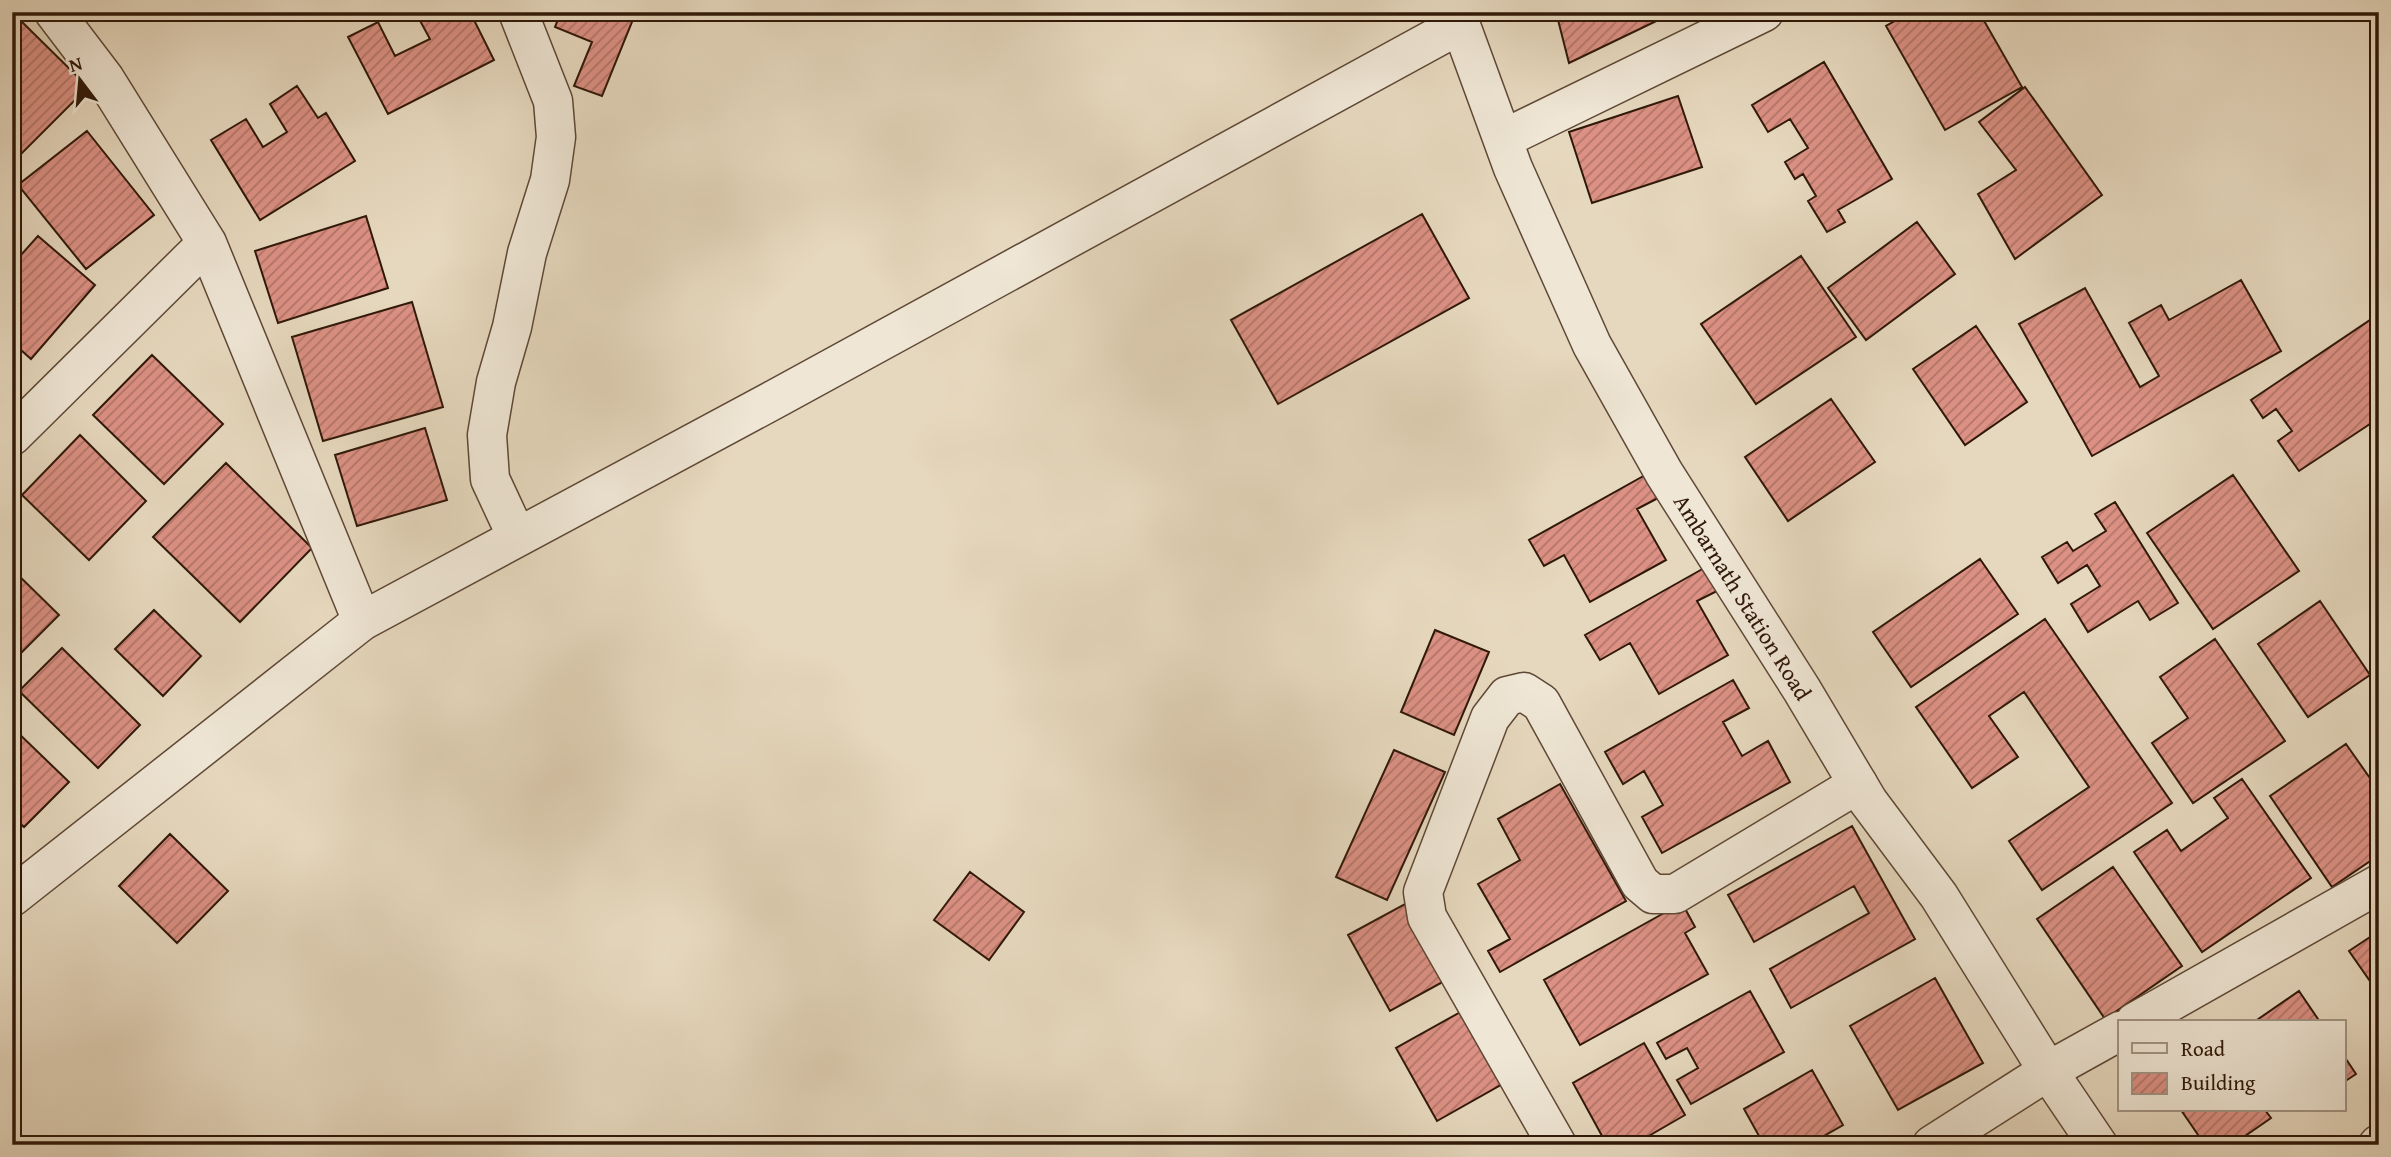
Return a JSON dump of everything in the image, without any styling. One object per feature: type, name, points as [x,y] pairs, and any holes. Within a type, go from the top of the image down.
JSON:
[{"type":"street","points":[[54,12],[105,79],[207,243],[362,621]]},
{"type":"street","points":[[517,537],[490,479],[487,435],[496,382],[512,327],[527,253],[550,180],[556,137],[553,101],[518,12]]},
{"type":"street","points":[[1503,139],[1764,12]]},
{"type":"street","points":[[12,897],[362,621],[1459,18]]},
{"type":"street","name":"Ambarnath Station Road","points":[[1459,18],[1513,168],[1592,345],[1664,473],[1802,690],[1868,801],[1939,896],[2048,1072],[2098,1145]]},
{"type":"street","points":[[12,436],[207,243]]},
{"type":"street","points":[[1557,1145],[1427,917],[1423,892],[1490,718],[1507,696],[1524,692],[1541,703],[1640,883],[1653,894],[1675,894],[1858,784]]},
{"type":"street","points":[[2139,1020],[2379,884]]},
{"type":"street","points":[[1932,1145],[2048,1072],[2118,1032]]},
{"type":"building","points":[[427,12],[470,12],[494,60],[388,114],[348,37],[378,22],[395,56],[430,39],[418,17]]},
{"type":"building","points":[[561,12],[636,12],[602,96],[574,86],[592,42],[555,27]]},
{"type":"building","points":[[1556,12],[1675,12],[1569,63]]},
{"type":"building","points":[[1911,12],[1979,12],[2022,87],[1945,130],[1886,26]]},
{"type":"building","points":[[17,17],[88,87],[15,160],[12,158],[12,21]]},
{"type":"building","points":[[1824,62],[1892,179],[1838,210],[1845,222],[1827,232],[1808,201],[1816,196],[1803,174],[1795,179],[1785,162],[1808,148],[1790,119],[1768,132],[1752,105]]},
{"type":"building","points":[[297,86],[318,118],[326,113],[355,161],[260,220],[211,140],[246,119],[263,147],[287,132],[270,104]]},
{"type":"building","points":[[2025,87],[2102,195],[2015,259],[1978,194],[2016,170],[1979,122]]},
{"type":"building","points":[[1678,96],[1702,167],[1592,203],[1569,132]]},
{"type":"building","points":[[87,131],[154,215],[86,269],[18,185]]},
{"type":"building","points":[[1422,214],[1469,298],[1278,404],[1231,320]]},
{"type":"building","points":[[366,216],[388,288],[278,323],[255,251]]},
{"type":"building","points":[[1917,222],[1955,274],[1866,340],[1828,288]]},
{"type":"building","points":[[38,236],[95,285],[31,359],[12,342],[12,265]]},
{"type":"building","points":[[1801,256],[1856,337],[1756,404],[1701,324]]},
{"type":"building","points":[[2241,280],[2281,351],[2092,456],[2019,324],[2085,288],[2140,387],[2159,376],[2129,323],[2161,305],[2169,320]]},
{"type":"building","points":[[412,302],[443,407],[323,441],[292,337]]},
{"type":"building","points":[[2379,314],[2379,418],[2299,471],[2278,441],[2292,431],[2276,409],[2263,418],[2251,400]]},
{"type":"building","points":[[1976,326],[2027,402],[1965,445],[1913,369]]},
{"type":"building","points":[[152,355],[223,424],[164,484],[93,415]]},
{"type":"building","points":[[1831,399],[1875,462],[1788,521],[1745,457]]},
{"type":"building","points":[[425,428],[447,500],[357,526],[335,455]]},
{"type":"building","points":[[80,435],[146,501],[89,560],[22,495]]},
{"type":"building","points":[[226,463],[312,548],[240,622],[153,537]]},
{"type":"building","points":[[1647,474],[1660,497],[1637,509],[1666,560],[1590,602],[1564,555],[1544,566],[1529,540]]},
{"type":"building","points":[[2233,475],[2299,571],[2213,629],[2147,533]]},
{"type":"building","points":[[2115,502],[2178,603],[2150,620],[2138,601],[2088,632],[2071,604],[2100,586],[2087,565],[2058,583],[2042,557],[2067,542],[2073,551],[2106,531],[2095,514]]},
{"type":"building","points":[[1980,559],[2018,614],[1911,687],[1873,632]]},
{"type":"building","points":[[1706,567],[1719,590],[1697,601],[1728,655],[1659,694],[1630,643],[1600,660],[1585,635]]},
{"type":"building","points":[[12,569],[59,615],[12,662]]},
{"type":"building","points":[[2320,601],[2370,675],[2308,717],[2258,644]]},
{"type":"building","points":[[154,610],[201,656],[163,696],[115,649]]},
{"type":"building","points":[[2045,619],[2172,803],[2042,890],[2009,841],[2089,787],[2024,692],[1989,716],[2018,757],[1972,788],[1916,707]]},
{"type":"building","points":[[1435,630],[1489,652],[1454,735],[1401,712]]},
{"type":"building","points":[[2215,639],[2285,741],[2193,803],[2152,743],[2188,718],[2160,677]]},
{"type":"building","points":[[62,648],[140,725],[98,768],[19,691]]},
{"type":"building","points":[[1733,680],[1749,708],[1723,722],[1742,756],[1768,741],[1790,782],[1662,853],[1642,817],[1663,805],[1644,771],[1623,784],[1605,752]]},
{"type":"building","points":[[12,727],[69,782],[24,827],[12,816]]},
{"type":"building","points":[[2346,744],[2379,791],[2379,855],[2332,887],[2270,796]]},
{"type":"building","points":[[1394,750],[1445,772],[1387,900],[1336,877]]},
{"type":"building","points":[[2242,779],[2311,878],[2202,952],[2134,852],[2167,830],[2181,851],[2228,818],[2214,798]]},
{"type":"building","points":[[1560,784],[1626,901],[1500,972],[1488,951],[1510,939],[1478,884],[1520,860],[1498,819]]},
{"type":"building","points":[[1852,826],[1915,939],[1791,1008],[1770,969],[1869,913],[1854,886],[1754,942],[1728,895]]},
{"type":"building","points":[[170,834],[228,891],[177,943],[119,886]]},
{"type":"building","points":[[2113,867],[2182,966],[2105,1019],[2037,919]]},
{"type":"building","points":[[970,872],[1024,912],[989,960],[934,920]]},
{"type":"building","points":[[1682,903],[1695,927],[1685,933],[1708,974],[1580,1045],[1544,980]]},
{"type":"building","points":[[1405,904],[1448,979],[1390,1011],[1348,935]]},
{"type":"building","points":[[2379,931],[2379,994],[2349,951]]},
{"type":"building","points":[[1935,978],[1983,1063],[1898,1110],[1850,1026]]},
{"type":"building","points":[[1750,991],[1784,1052],[1691,1104],[1677,1080],[1698,1068],[1687,1048],[1666,1059],[1657,1043]]},
{"type":"building","points":[[2299,991],[2319,1020],[2257,1020]]},
{"type":"building","points":[[1473,1005],[1513,1078],[1437,1121],[1396,1048]]},
{"type":"building","points":[[1644,1043],[1685,1115],[1633,1145],[1607,1145],[1573,1083]]},
{"type":"building","points":[[2346,1059],[2356,1074],[2346,1081]]},
{"type":"building","points":[[1812,1070],[1843,1125],[1808,1145],[1764,1145],[1744,1109]]},
{"type":"building","points":[[2182,1112],[2266,1112],[2271,1118],[2232,1145],[2205,1145]]}]
